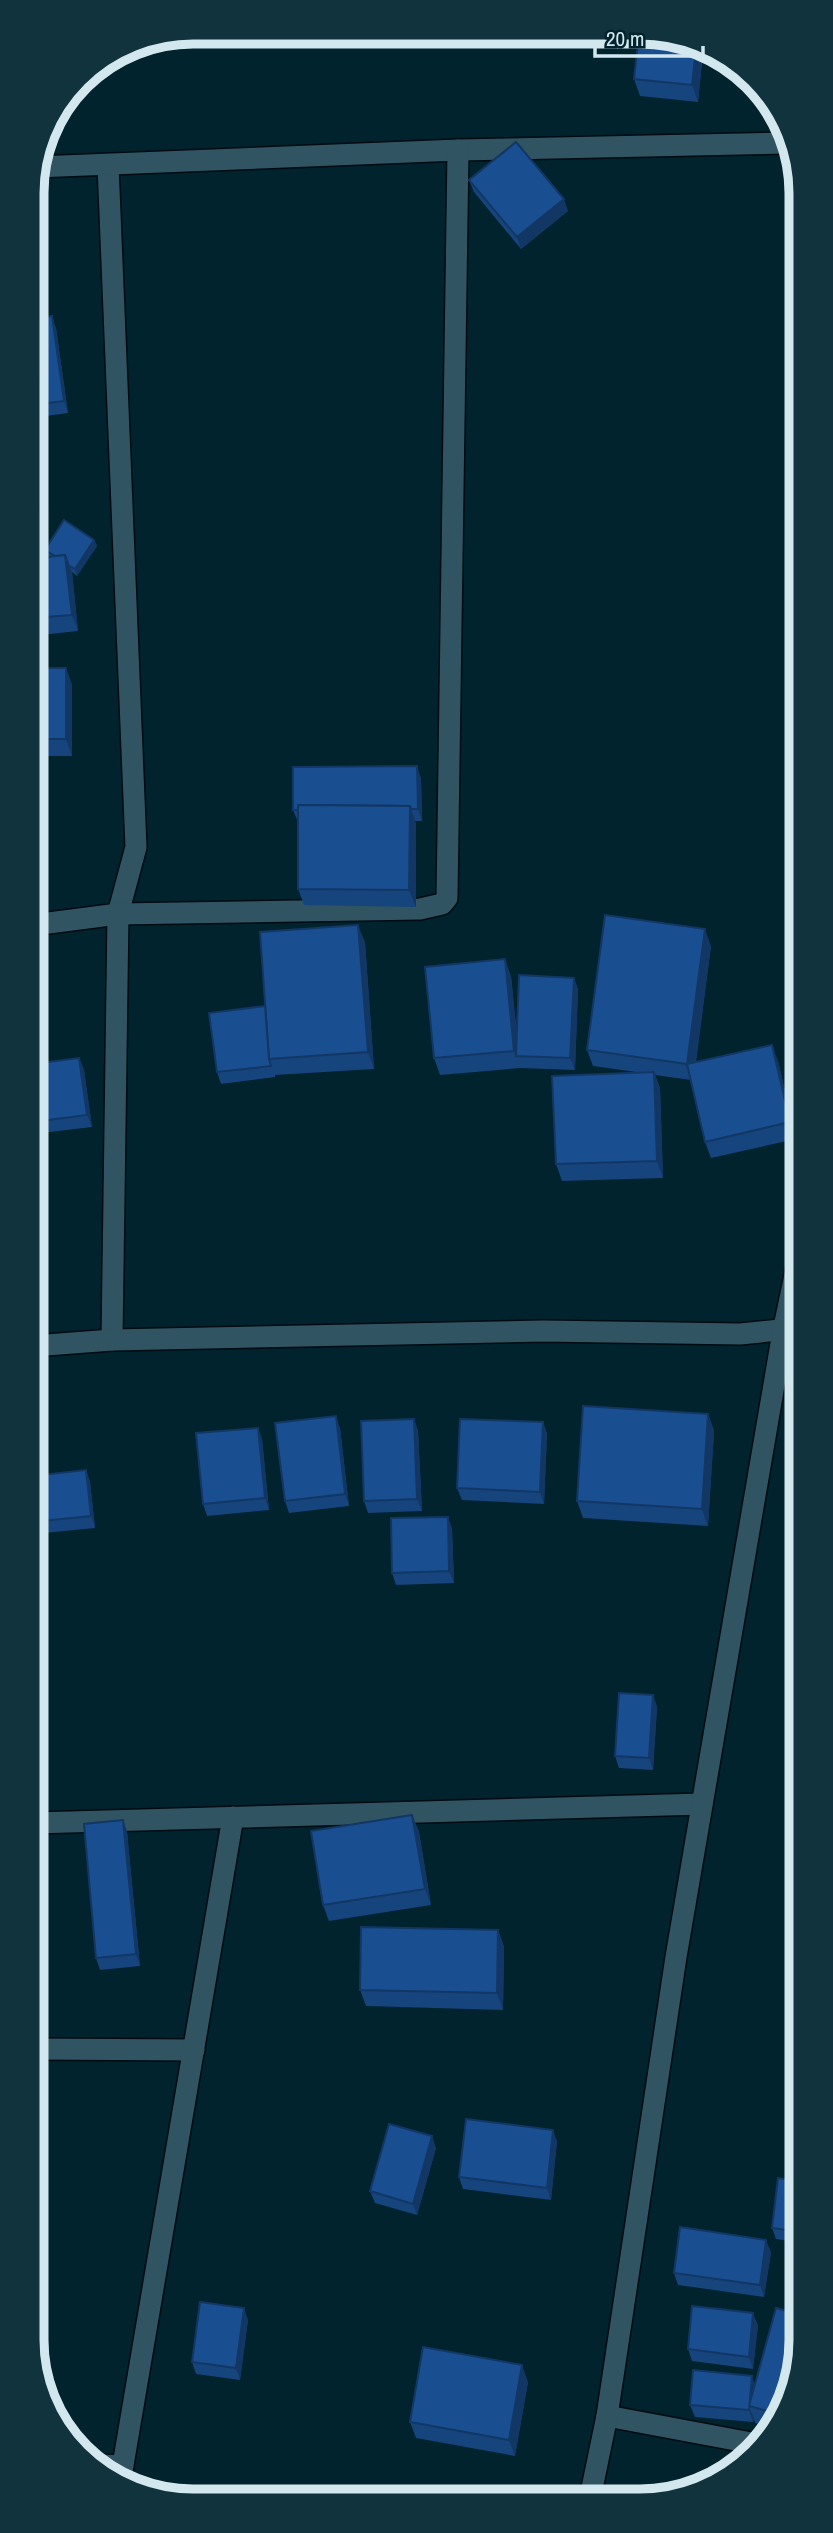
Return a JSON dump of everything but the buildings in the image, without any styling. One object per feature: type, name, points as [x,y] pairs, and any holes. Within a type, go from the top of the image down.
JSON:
[{"type":"street","points":[[47,167],[458,150],[780,143]]},
{"type":"street","points":[[44,924],[118,914],[420,909],[442,904],[447,898],[458,150]]},
{"type":"street","points":[[108,165],[136,847],[118,914],[113,1340]]},
{"type":"street","points":[[44,1345],[113,1340],[543,1331],[740,1334],[789,1330]]},
{"type":"street","points":[[592,2489],[607,2416],[702,1804],[789,1346]]},
{"type":"street","points":[[44,1823],[702,1804]]},
{"type":"street","points":[[122,2471],[233,1817]]},
{"type":"street","points":[[44,2049],[194,2049]]},
{"type":"street","points":[[607,2416],[748,2442]]}]
